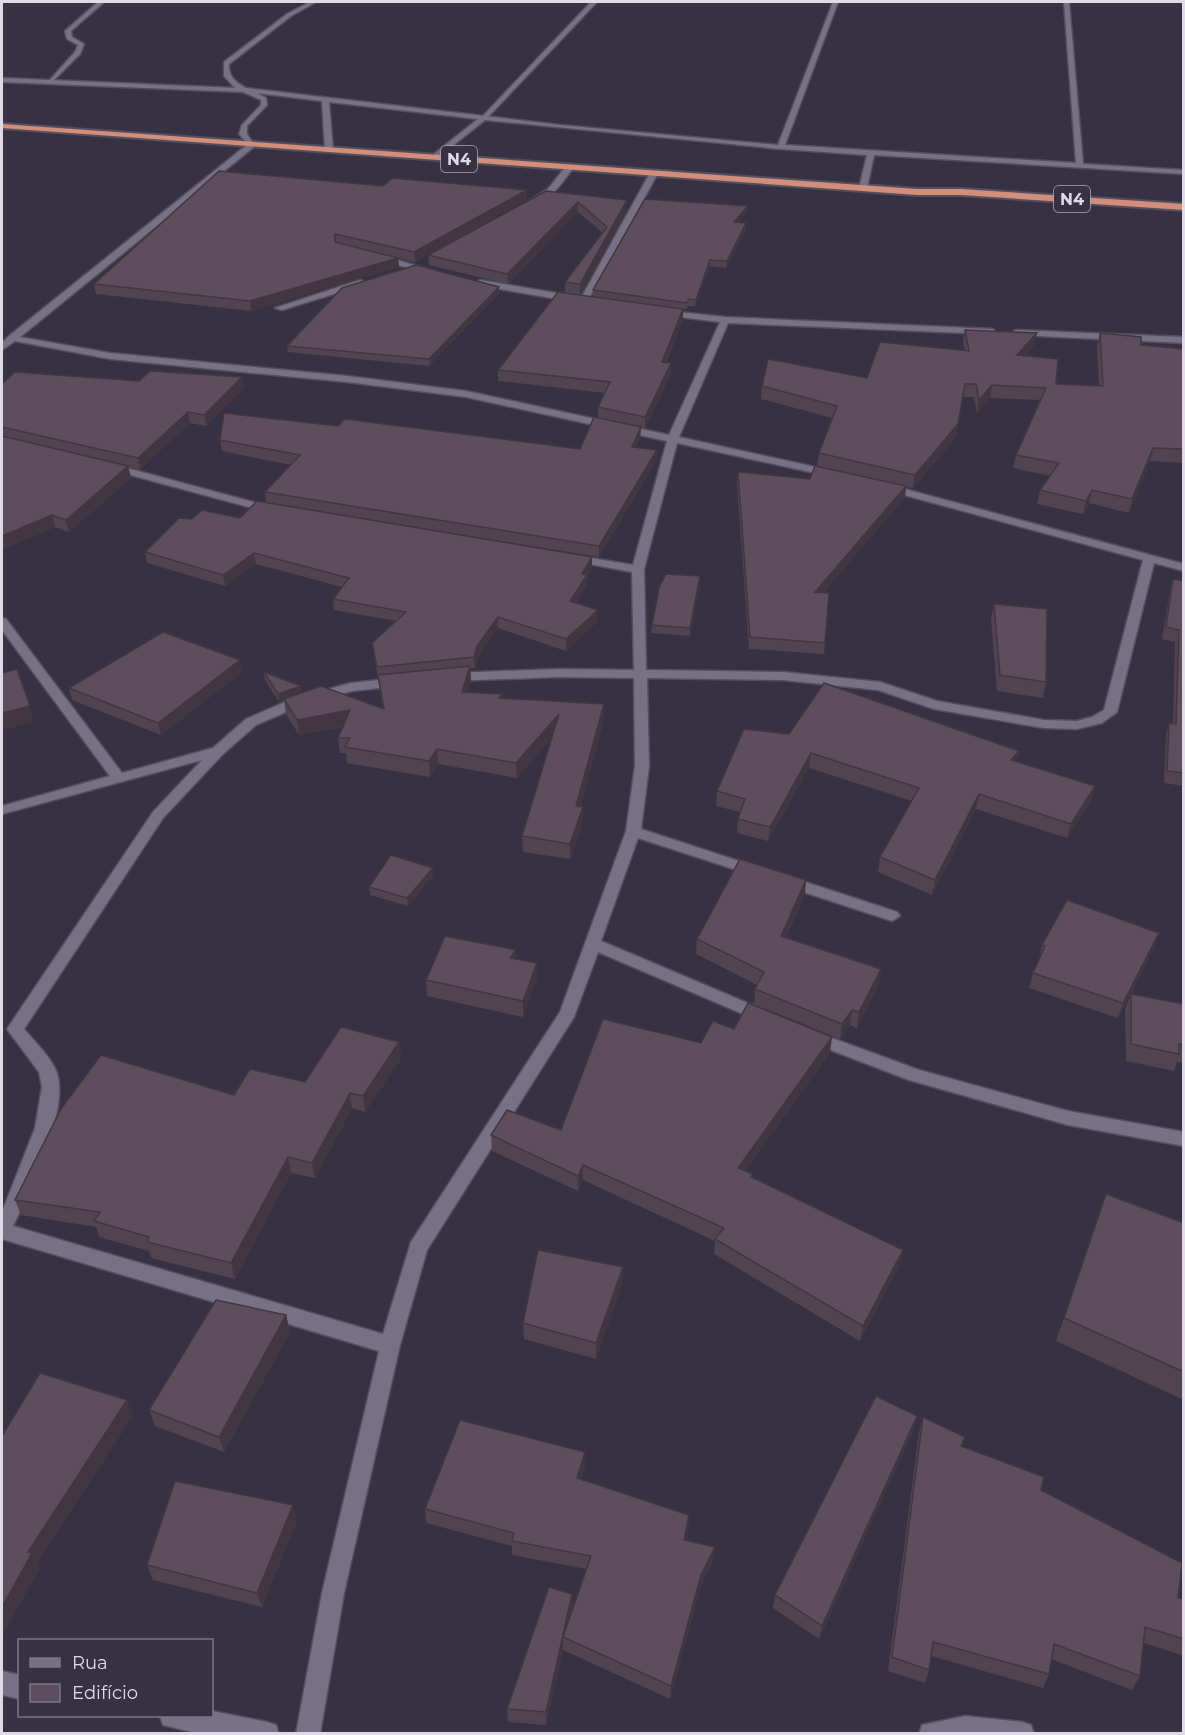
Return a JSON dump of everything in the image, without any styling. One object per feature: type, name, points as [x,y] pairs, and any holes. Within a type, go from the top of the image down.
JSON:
[{"type":"highway","name":"N4","points":[[2,126],[863,189],[961,192],[1184,207]]},
{"type":"highway","name":"N4","points":[[917,192],[962,200],[1184,217]]},
{"type":"street","points":[[49,82],[78,53],[81,44],[69,38],[68,31],[101,2]]},
{"type":"street","points":[[2,347],[252,144],[243,134],[244,126],[264,105],[264,99],[228,80],[224,72],[226,63],[290,15],[313,2]]},
{"type":"street","points":[[436,157],[484,118],[594,2]]},
{"type":"street","points":[[781,147],[836,2]]},
{"type":"street","points":[[1067,2],[1080,167]]},
{"type":"street","points":[[2,80],[246,90],[560,127],[781,147],[1184,172]]},
{"type":"street","points":[[325,99],[328,150]]},
{"type":"street","points":[[863,189],[871,153]]},
{"type":"street","points":[[529,204],[550,191],[570,167]]},
{"type":"street","points":[[584,300],[654,173]]},
{"type":"street","points":[[372,255],[438,273]]},
{"type":"street","points":[[392,274],[415,267],[425,261]]},
{"type":"street","points":[[279,308],[369,280]]},
{"type":"street","points":[[471,281],[503,289],[595,302]]},
{"type":"street","points":[[649,310],[725,320],[995,332]]},
{"type":"street","points":[[308,1734],[333,1593],[390,1345],[418,1248],[568,1013],[595,945],[633,831],[642,766],[638,674],[638,569],[672,441],[725,320]]},
{"type":"street","points":[[1007,332],[1184,340]]},
{"type":"street","points":[[12,338],[110,356],[336,378],[466,394],[840,476]]},
{"type":"street","points":[[96,463],[279,512]]},
{"type":"street","points":[[871,483],[1035,525],[1149,560],[1184,568]]},
{"type":"street","points":[[560,556],[638,569]]},
{"type":"street","points":[[435,678],[487,673],[708,674],[841,681],[880,686],[934,705],[1044,724],[1077,725],[1097,720],[1110,712],[1149,560]]},
{"type":"street","points":[[2,622],[118,777]]},
{"type":"street","points":[[390,1345],[2,1230],[25,1185],[51,1095],[48,1074],[15,1029],[158,815],[218,751],[251,722],[297,702],[351,687],[414,680]]},
{"type":"street","points":[[2,810],[218,751]]},
{"type":"street","points":[[633,831],[892,916]]},
{"type":"street","points":[[595,945],[774,1020]]},
{"type":"street","points":[[795,1029],[915,1076],[1068,1118],[1184,1139]]},
{"type":"street","points":[[2,1683],[18,1687]]},
{"type":"street","points":[[177,1717],[267,1734]]},
{"type":"street","points":[[931,1734],[965,1728],[1022,1734]]},
{"type":"building","points":[[219,171],[383,186],[392,178],[527,190],[414,252],[335,234],[335,242],[398,258],[250,301],[94,284]]},
{"type":"building","points":[[546,191],[627,200],[580,284],[565,282],[607,227],[578,202],[507,274],[428,255]]},
{"type":"building","points":[[645,199],[748,206],[734,222],[746,223],[727,261],[710,260],[696,300],[689,299],[687,303],[593,290]]},
{"type":"building","points":[[416,265],[499,287],[429,359],[287,346],[342,288]]},
{"type":"building","points":[[558,292],[683,309],[662,362],[671,363],[645,417],[598,407],[610,382],[498,370]]},
{"type":"building","points":[[965,330],[1037,333],[1017,355],[1058,359],[1056,384],[1103,386],[1100,333],[1141,337],[1141,345],[1184,349],[1184,449],[1153,448],[1132,499],[1092,490],[1086,501],[1040,490],[1059,463],[1016,455],[1046,388],[992,385],[979,400],[976,384],[965,384],[958,424],[915,475],[819,453],[837,406],[762,386],[768,359],[867,378],[880,342],[969,351]]},
{"type":"building","points":[[150,371],[242,377],[204,415],[188,412],[138,458],[2,427],[2,384],[15,372],[139,381]]},
{"type":"building","points":[[224,413],[338,426],[345,419],[580,449],[594,417],[641,427],[632,447],[657,450],[599,546],[265,492],[300,455],[220,440]]},
{"type":"building","points":[[2,436],[128,466],[66,520],[52,515],[2,536]]},
{"type":"building","points":[[815,466],[906,486],[815,592],[829,593],[825,643],[750,637],[738,472],[810,479]]},
{"type":"building","points":[[257,501],[592,557],[582,574],[587,575],[570,601],[598,610],[566,639],[498,617],[477,646],[474,657],[377,667],[372,643],[406,612],[333,599],[349,578],[254,553],[223,575],[145,552],[179,518],[192,519],[202,510],[240,518]]},
{"type":"building","points":[[666,574],[700,576],[690,628],[652,625],[659,588]]},
{"type":"building","points":[[1173,579],[1184,581],[1184,773],[1167,771],[1169,723],[1176,724],[1179,630],[1166,627]]},
{"type":"building","points":[[994,604],[1047,609],[1046,682],[1000,675]]},
{"type":"building","points":[[163,632],[240,660],[158,723],[69,688]]},
{"type":"building","points":[[470,666],[462,692],[503,694],[499,698],[604,704],[576,806],[583,807],[570,844],[522,836],[559,714],[516,763],[437,749],[429,761],[345,747],[350,738],[338,738],[350,710],[297,720],[284,699],[321,686],[384,709],[378,675]]},
{"type":"building","points":[[17,669],[30,706],[2,713],[2,673]]},
{"type":"building","points":[[264,672],[301,686],[278,694]]},
{"type":"building","points":[[824,683],[1019,751],[1011,760],[1095,786],[1071,824],[979,794],[935,880],[880,857],[919,788],[811,753],[770,827],[738,819],[745,799],[717,791],[744,729],[789,734]]},
{"type":"building","points":[[391,855],[433,868],[407,898],[369,887]]},
{"type":"building","points":[[740,859],[806,880],[781,936],[881,969],[859,1012],[852,1010],[842,1024],[755,989],[764,972],[697,939]]},
{"type":"building","points":[[1067,900],[1159,933],[1123,1003],[1033,973],[1045,946],[1042,945]]},
{"type":"building","points":[[445,936],[516,950],[510,958],[537,963],[523,1001],[426,980]]},
{"type":"building","points":[[1131,994],[1184,1004],[1184,1045],[1179,1044],[1179,1054],[1131,1044]]},
{"type":"building","points":[[748,1003],[832,1037],[738,1168],[753,1174],[751,1177],[903,1250],[863,1326],[715,1239],[724,1228],[583,1165],[578,1176],[491,1135],[507,1110],[561,1130],[603,1019],[701,1043],[713,1021],[734,1029]]},
{"type":"building","points":[[341,1027],[399,1042],[363,1096],[350,1093],[312,1163],[288,1157],[231,1263],[147,1242],[149,1237],[94,1221],[100,1212],[15,1200],[61,1109],[101,1055],[234,1095],[250,1069],[305,1082]]},
{"type":"building","points":[[1106,1194],[1184,1223],[1184,1372],[1064,1318]]},
{"type":"building","points":[[538,1250],[623,1267],[596,1343],[523,1323]]},
{"type":"building","points":[[216,1300],[286,1315],[219,1437],[149,1410]]},
{"type":"building","points":[[40,1373],[127,1400],[28,1552],[32,1553],[2,1607],[2,1436]]},
{"type":"building","points":[[876,1396],[917,1416],[822,1626],[775,1595]]},
{"type":"building","points":[[923,1417],[965,1437],[961,1446],[1044,1477],[1041,1490],[1182,1563],[1178,1598],[1184,1599],[1184,1639],[1145,1627],[1140,1676],[1054,1644],[1049,1674],[933,1642],[929,1670],[892,1657]]},
{"type":"building","points":[[460,1420],[585,1452],[577,1478],[689,1515],[684,1540],[715,1547],[701,1575],[671,1686],[563,1637],[591,1556],[512,1541],[514,1533],[425,1509]]},
{"type":"building","points":[[175,1481],[293,1505],[257,1593],[147,1565]]},
{"type":"building","points":[[549,1587],[572,1594],[546,1712],[507,1709]]}]
